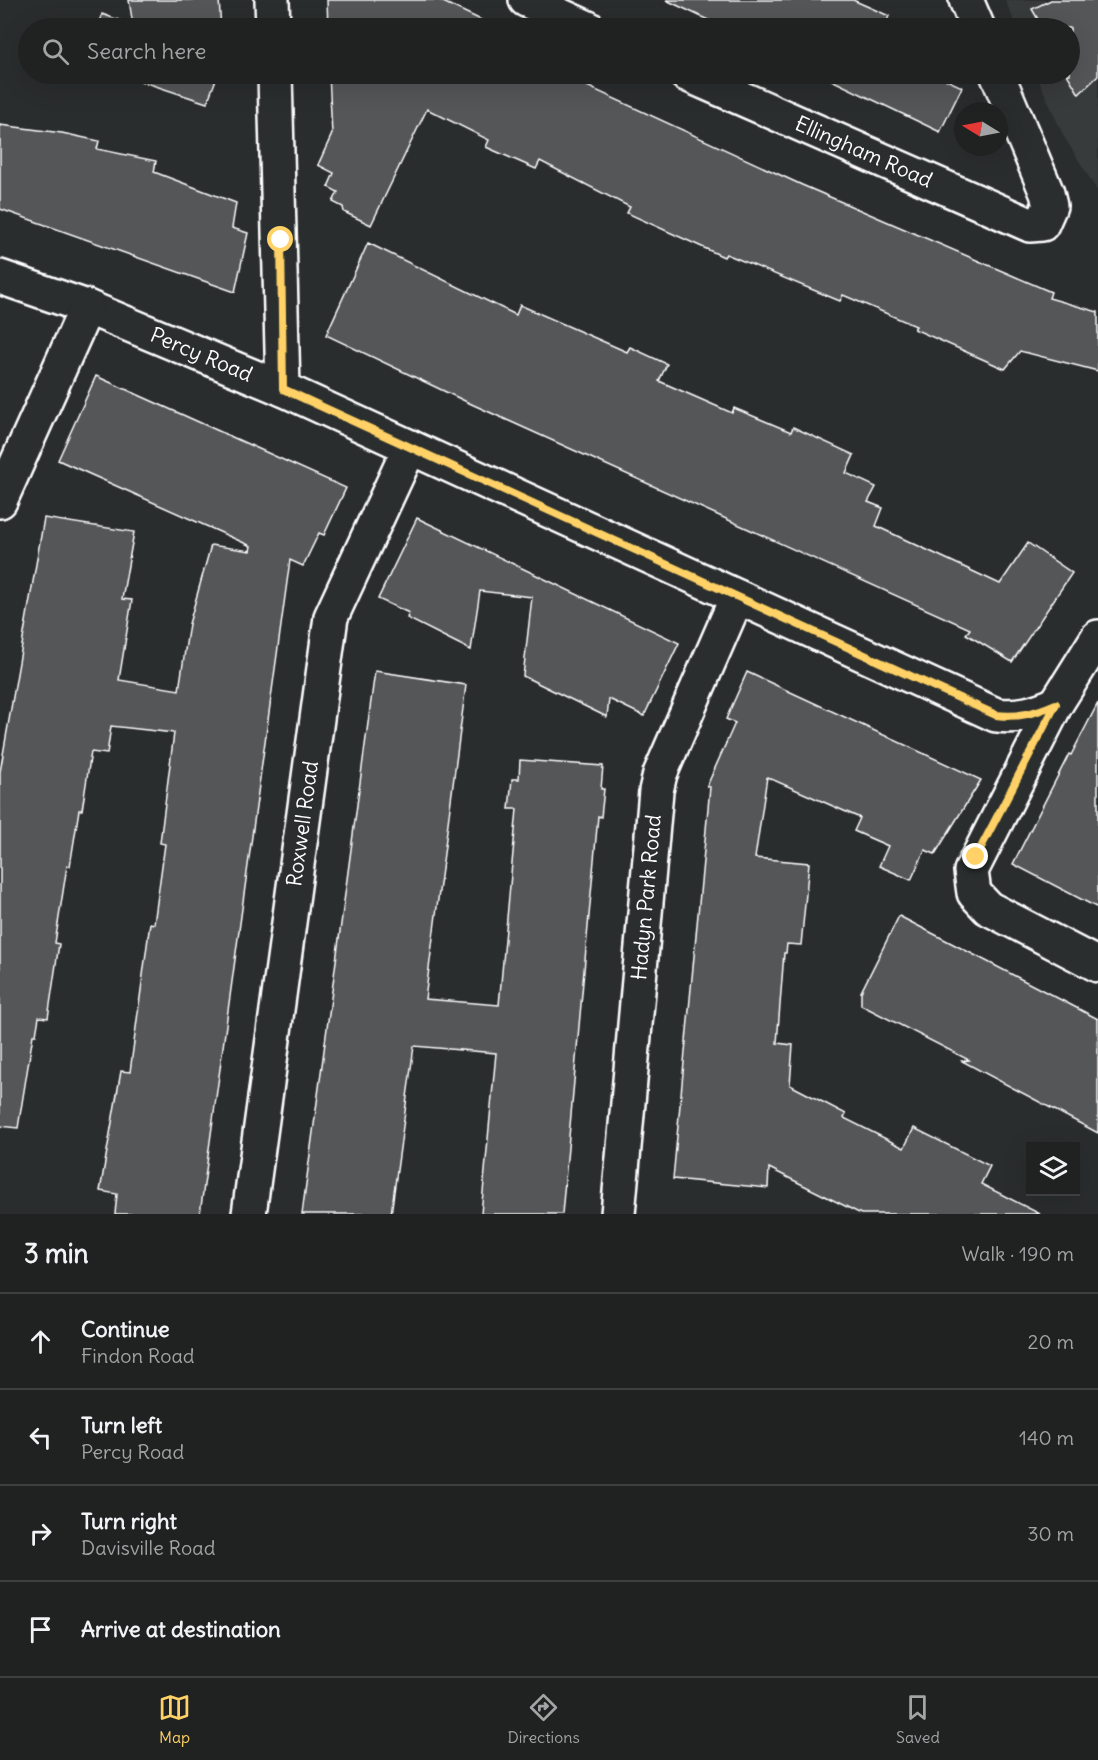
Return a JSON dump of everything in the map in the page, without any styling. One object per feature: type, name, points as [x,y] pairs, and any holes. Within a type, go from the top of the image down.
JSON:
[{"type":"street","points":[[272,0],[273,18]]},
{"type":"street","points":[[526,0],[566,18]]},
{"type":"street","points":[[966,0],[974,18]]},
{"type":"street","points":[[274,84],[283,389]]},
{"type":"street","name":"Ellingham Road","points":[[709,84],[1030,225],[1042,224],[1050,206],[1047,192],[1001,84]]},
{"type":"street","name":"Percy Road","points":[[0,277],[87,307],[283,389],[996,715],[1014,717],[1034,714],[1056,704]]},
{"type":"street","points":[[0,501],[87,307]]},
{"type":"street","name":"Roxwell Road","points":[[249,1214],[331,617],[410,447]]},
{"type":"street","name":"Hadyn Park Road","points":[[623,1213],[656,791],[660,774],[736,597]]},
{"type":"street","points":[[1098,638],[1056,704],[976,857],[971,871],[971,883],[980,901],[988,908],[1098,965]]},
{"type":"shaded area","points":[[1005,0],[1098,0],[1098,192],[1063,135],[1040,84],[1080,84],[1080,18],[1013,18]]},
{"type":"building","points":[[129,0],[219,0],[220,18],[132,18]]},
{"type":"building","points":[[327,0],[439,0],[477,18],[328,18]]},
{"type":"building","points":[[666,0],[853,0],[889,16],[888,18],[704,18]]},
{"type":"building","points":[[1051,0],[1098,0],[1098,76],[1079,94],[1073,84],[1080,84],[1080,18],[1037,18],[1032,9]]},
{"type":"building","points":[[102,14],[113,18],[101,18]]},
{"type":"building","points":[[149,84],[214,84],[207,103]]},
{"type":"building","points":[[330,84],[583,84],[802,185],[1051,292],[1049,298],[1098,312],[1098,371],[1020,351],[1005,369],[914,329],[916,326],[843,295],[840,301],[726,254],[724,257],[627,213],[630,207],[540,161],[536,169],[486,147],[489,140],[427,109],[371,225],[344,212],[343,207],[333,202],[338,192],[328,187],[334,173],[318,165],[332,134]]},
{"type":"building","points":[[840,84],[956,84],[962,87],[940,132]]},
{"type":"building","points":[[0,125],[62,133],[99,141],[97,149],[156,161],[154,172],[236,203],[232,228],[248,233],[235,292],[0,209]]},
{"type":"building","points":[[368,243],[516,315],[520,305],[627,352],[630,347],[667,364],[659,381],[732,413],[734,408],[791,432],[793,427],[854,455],[846,473],[876,487],[868,502],[883,508],[876,526],[1000,584],[1028,543],[1072,573],[1012,662],[966,634],[970,629],[467,402],[326,335]]},
{"type":"building","points":[[96,376],[346,488],[324,535],[319,533],[303,566],[290,560],[200,1214],[115,1214],[117,1194],[100,1191],[121,1071],[130,1072],[150,923],[154,924],[165,844],[160,843],[174,733],[111,726],[107,754],[91,752],[82,810],[79,810],[70,866],[67,866],[55,943],[59,944],[48,1018],[39,1017],[36,1035],[33,1035],[18,1128],[0,1126],[0,772],[44,518],[134,532],[122,599],[132,600],[119,680],[179,690],[189,624],[211,545],[250,551],[251,546],[58,460]]},
{"type":"building","points":[[417,518],[679,643],[644,716],[609,699],[607,717],[523,676],[532,597],[480,591],[471,650],[407,618],[409,613],[378,599]]},
{"type":"building","points":[[375,671],[466,685],[425,999],[499,1005],[517,809],[509,809],[512,779],[519,779],[520,760],[603,766],[601,789],[604,789],[601,817],[598,816],[562,1214],[481,1214],[496,1053],[414,1046],[391,1214],[302,1214]]},
{"type":"building","points":[[747,672],[981,780],[935,854],[925,850],[911,880],[879,866],[888,846],[854,831],[860,818],[767,777],[755,858],[809,863],[801,945],[787,944],[786,953],[784,953],[777,1043],[793,1045],[790,1085],[846,1114],[844,1118],[904,1148],[914,1128],[990,1166],[981,1184],[1040,1214],[861,1214],[769,1168],[768,1188],[673,1179],[710,787],[707,786],[735,723],[726,719]]},
{"type":"building","points":[[1098,703],[1098,908],[1013,864],[1069,754],[1071,755]]},
{"type":"building","points":[[899,916],[1098,1019],[1098,1133],[962,1061],[969,1060],[861,1005],[861,992]]},
{"type":"route","points":[[281,240],[283,389],[996,715],[1014,717],[1034,714],[1056,704],[976,857]]}]
